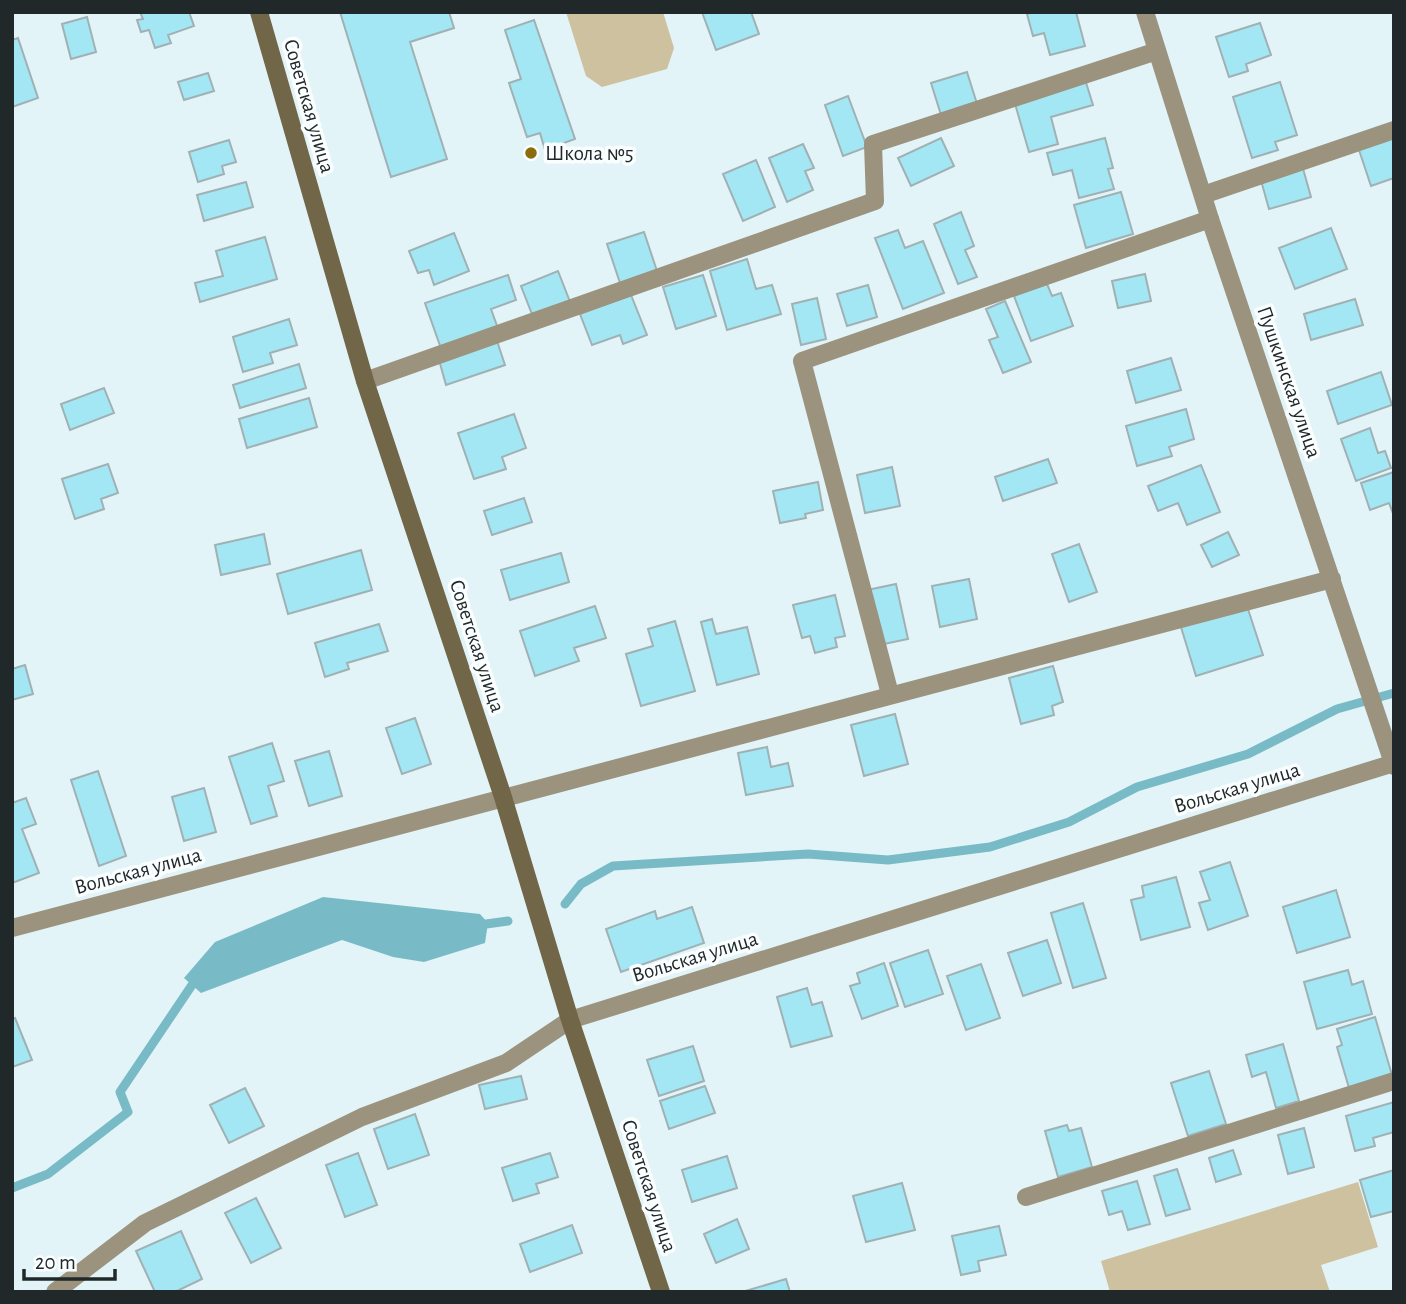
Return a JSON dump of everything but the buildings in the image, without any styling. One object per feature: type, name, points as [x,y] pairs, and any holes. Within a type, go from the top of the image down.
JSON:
[{"type":"main road","name":"Советская улица","points":[[259,12],[365,381],[503,797],[570,1020],[661,1292]]},
{"type":"street","name":"Пушкинская улица","points":[[1145,12],[1210,219],[1393,764]]},
{"type":"street","points":[[365,381],[875,201],[873,144],[1157,51]]},
{"type":"street","points":[[1203,195],[1394,130]]},
{"type":"street","points":[[890,694],[802,361],[1210,219]]},
{"type":"street","name":"Вольская улица","points":[[12,928],[1332,579]]},
{"type":"street","name":"Вольская улица","points":[[54,1292],[145,1223],[362,1117],[506,1063],[570,1020],[1393,764]]},
{"type":"street","points":[[1026,1197],[1394,1080]]},
{"type":"shaded area","points":[[566,12],[663,12],[674,48],[667,69],[602,87],[586,76]]},
{"type":"shaded area","points":[[1358,1182],[1378,1247],[1321,1265],[1330,1292],[1110,1292],[1101,1261]]},
{"type":"water","points":[[323,897],[480,914],[488,923],[485,943],[424,962],[393,957],[342,940],[201,993],[184,978],[215,942]]},
{"type":"waterway","points":[[565,904],[581,884],[613,866],[808,854],[888,860],[990,847],[1069,822],[1137,787],[1248,754],[1337,709],[1394,693]]},
{"type":"waterway","points":[[479,925],[508,921]]},
{"type":"waterway","points":[[12,1188],[48,1174],[128,1112],[120,1092],[192,985],[201,979]]},
{"type":"place","name":"Школа №5","points":[[531,153]]}]
